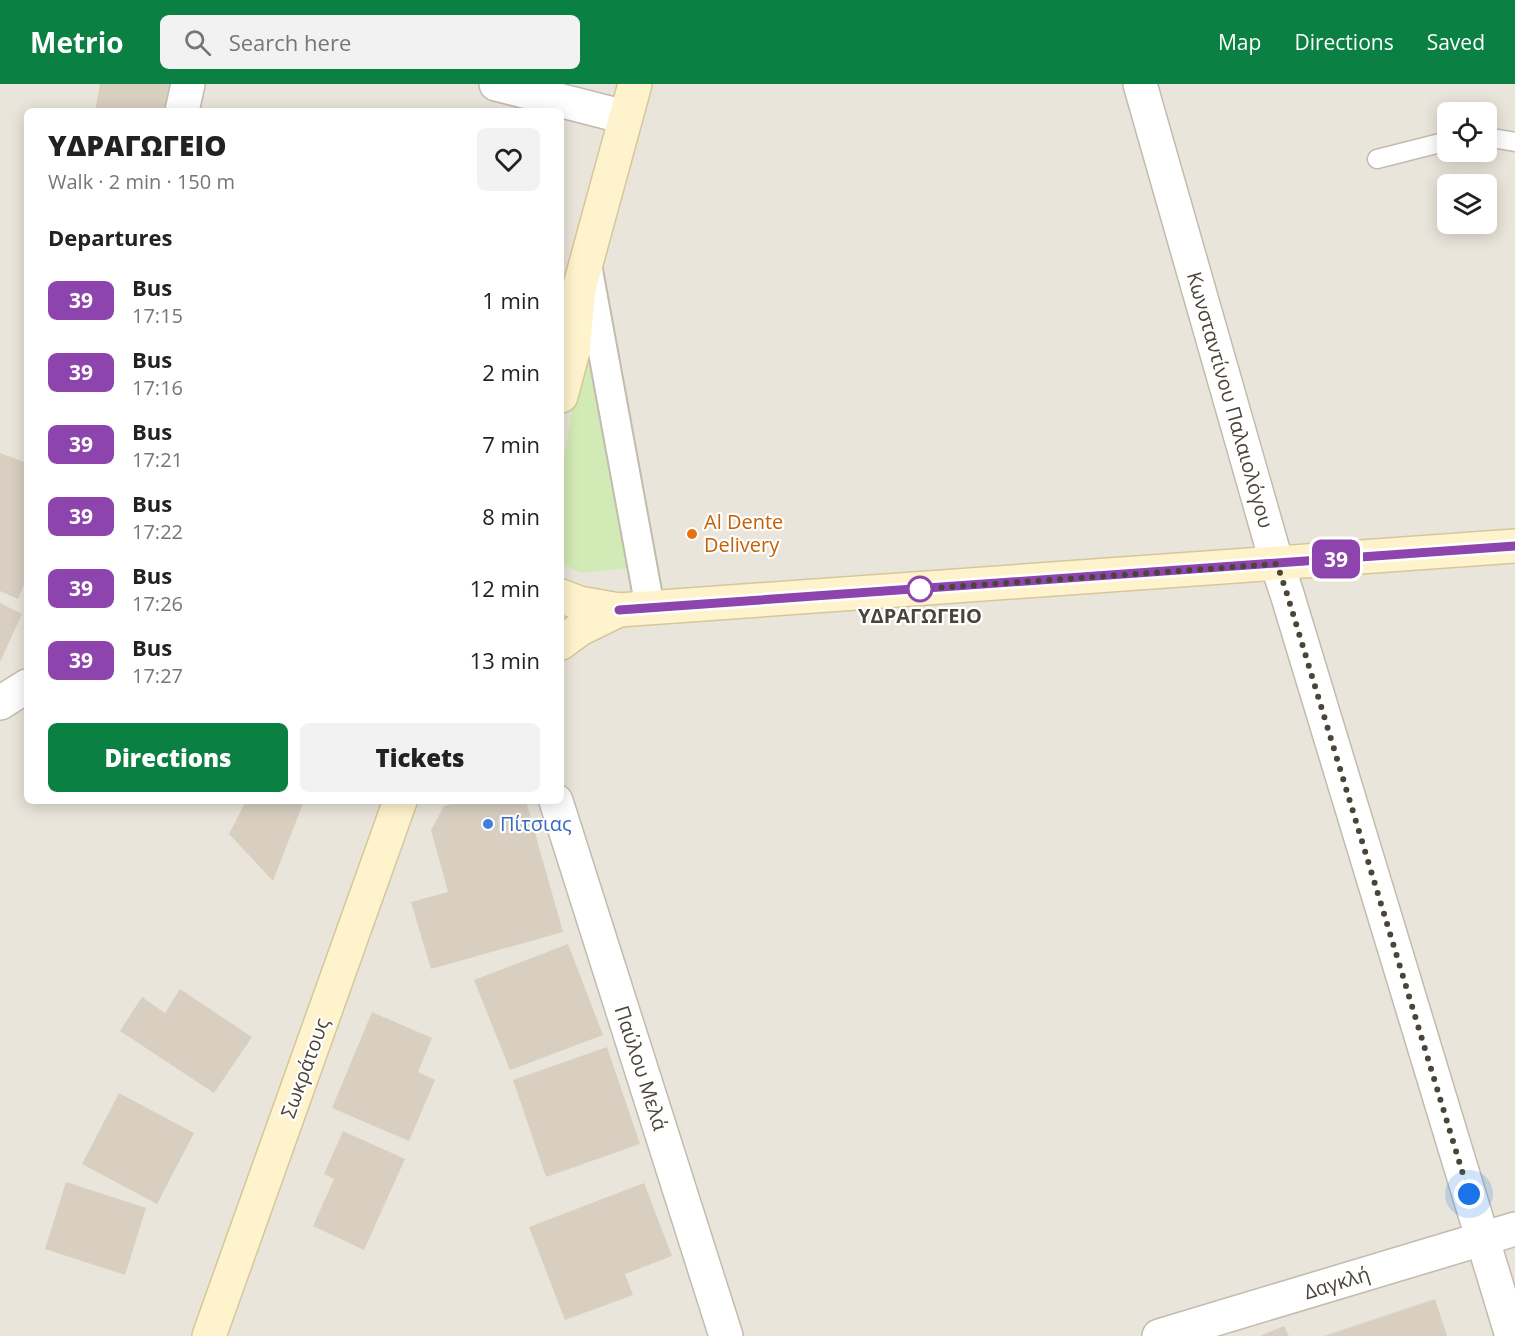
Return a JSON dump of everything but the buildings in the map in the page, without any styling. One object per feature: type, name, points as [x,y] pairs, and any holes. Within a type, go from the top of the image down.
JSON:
[{"type":"main road","points":[[564,385],[573,351],[583,275],[635,84]]},
{"type":"main road","points":[[564,315],[583,275]]},
{"type":"main road","points":[[564,597],[579,603],[634,609],[1515,546]]},
{"type":"main road","points":[[564,641],[580,629],[634,609]]},
{"type":"main road","name":"Σωκράτους","points":[[209,1336],[399,804]]},
{"type":"street","points":[[183,108],[188,84]]},
{"type":"street","points":[[496,84],[625,117]]},
{"type":"street","name":"Κωνσταντίνου Παλαιολόγου","points":[[1140,84],[1277,564],[1512,1336]]},
{"type":"street","points":[[583,275],[634,609]]},
{"type":"street","points":[[0,703],[24,688]]},
{"type":"street","name":"Παύλου Μελά","points":[[557,804],[726,1336]]},
{"type":"street","name":"Δαγκλή","points":[[1159,1336],[1515,1229]]},
{"type":"lane","points":[[1497,139],[1515,142]]},
{"type":"lane","points":[[1377,159],[1437,144]]},
{"type":"shaded area","points":[[0,84],[1515,84],[1515,1336],[0,1336]]},
{"type":"green space","points":[[587,323],[629,568],[580,573],[564,563],[564,457]]},
{"type":"bus line","name":"39","points":[[619,610],[1515,546]]},
{"type":"place","name":"Al Dente Delivery","points":[[692,534]]},
{"type":"place","name":"ΥΔΡΑΓΩΓΕΙΟ","points":[[920,589]]},
{"type":"place","name":"Πίτσιας","points":[[488,824]]},
{"type":"route","points":[[920,589],[1277,564],[1469,1194]]}]
